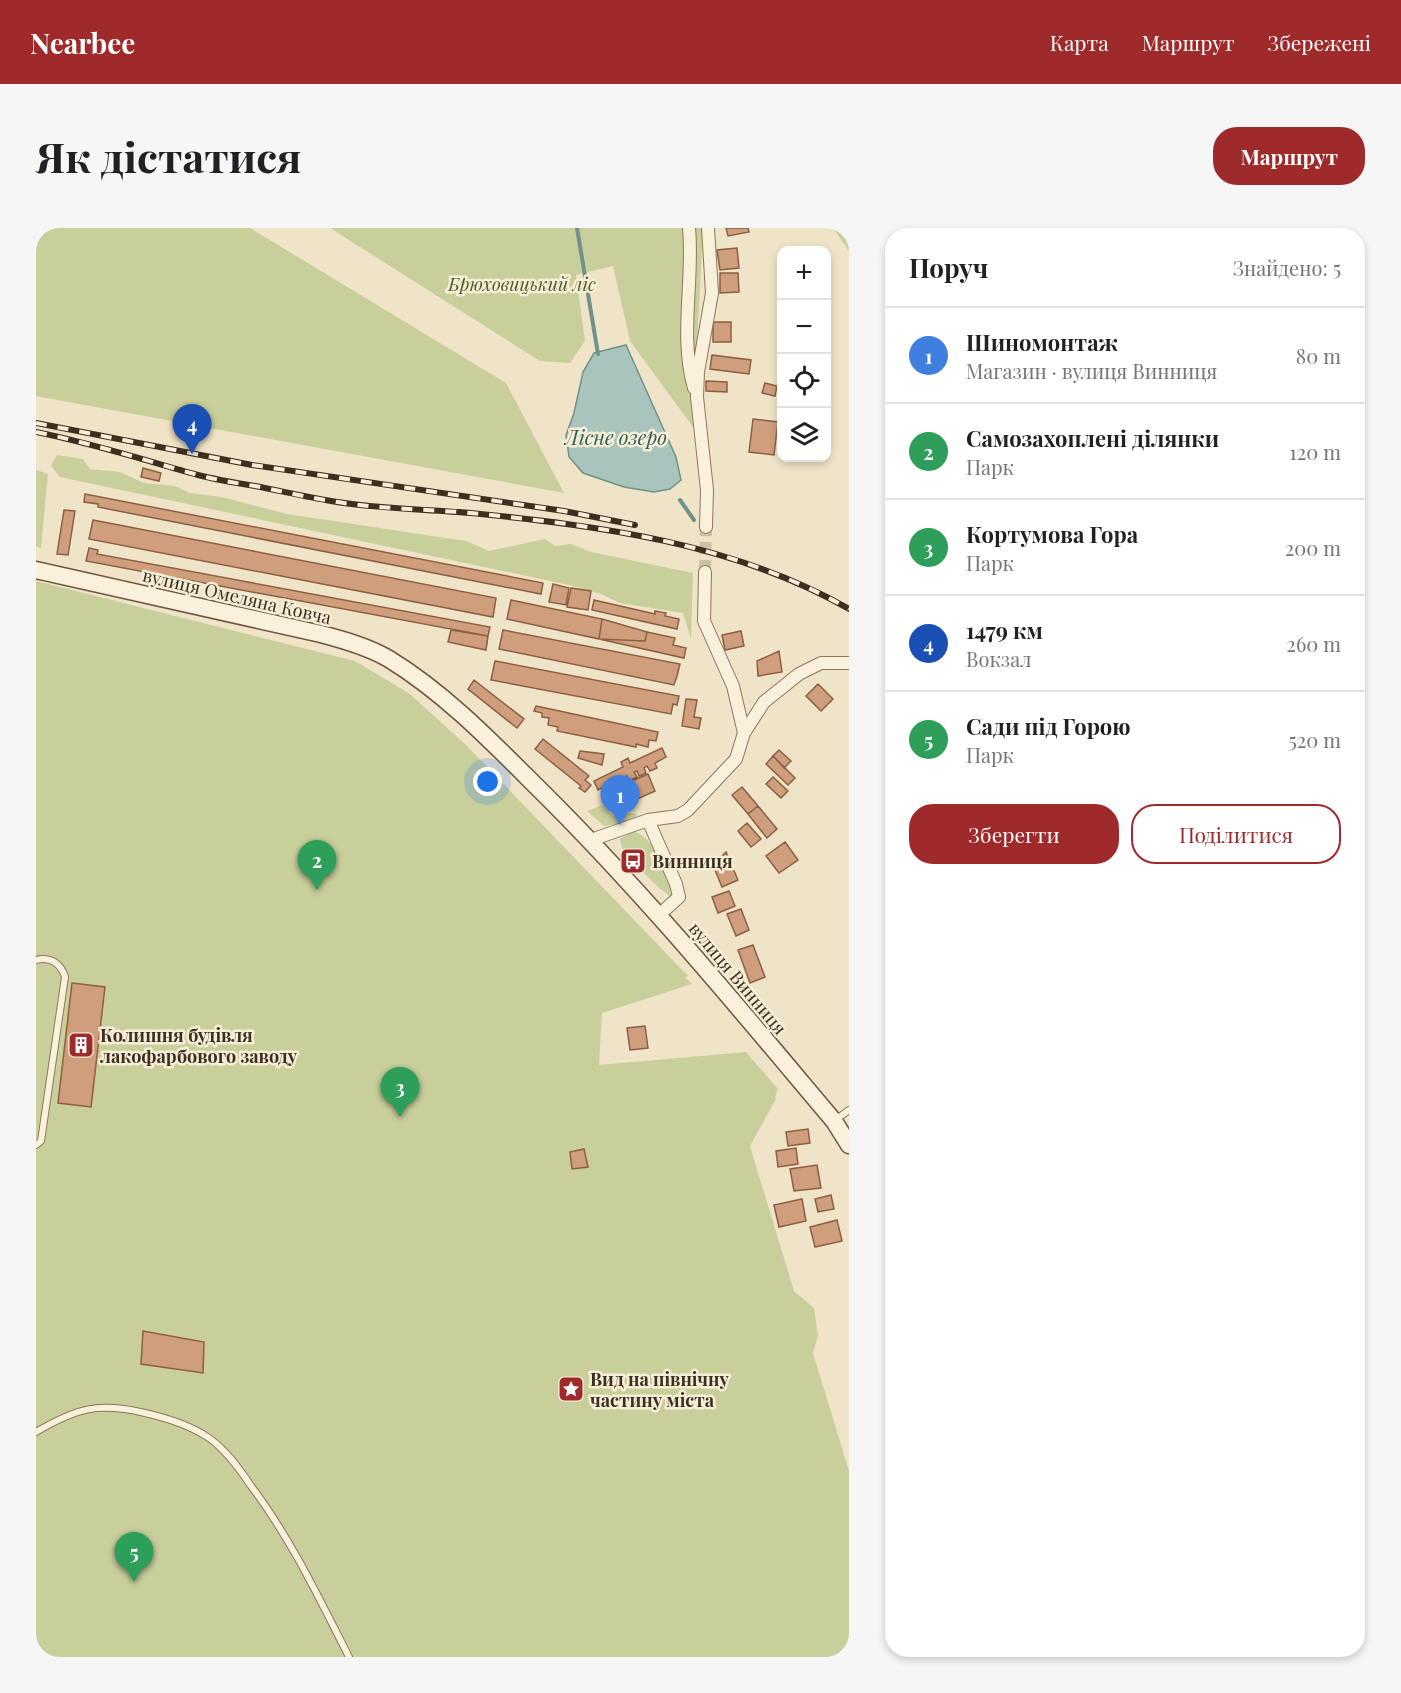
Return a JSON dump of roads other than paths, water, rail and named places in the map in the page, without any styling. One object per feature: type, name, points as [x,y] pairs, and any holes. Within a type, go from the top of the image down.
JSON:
[{"type":"main road","name":"вулиця Омеляна Ковча","points":[[36,570],[321,634],[387,658],[420,681]]},
{"type":"main road","name":"вулиця Винниця","points":[[420,681],[482,732],[591,840],[659,915],[834,1121],[849,1145]]},
{"type":"street","points":[[689,228],[688,334],[690,372],[697,397]]},
{"type":"street","points":[[706,527],[707,490],[697,397],[698,372],[712,293],[708,228]]},
{"type":"street","points":[[705,572],[704,621],[733,686],[744,733]]},
{"type":"street","points":[[591,840],[647,815],[678,816],[687,810],[736,759],[744,733],[764,702],[799,674],[821,663],[849,663]]},
{"type":"street","points":[[647,815],[676,884],[679,897],[659,915]]},
{"type":"lane","points":[[36,960],[42,958],[56,962],[62,968],[65,977],[41,1141],[36,1146]]},
{"type":"lane","points":[[834,1121],[849,1110]]},
{"type":"lane","points":[[36,1432],[61,1418],[84,1409],[105,1407],[166,1417],[209,1438],[232,1459],[298,1556],[349,1657]]},
{"type":"water","name":"Лісне озеро","points":[[626,345],[676,457],[681,480],[670,489],[654,492],[624,487],[583,473],[569,457],[566,435],[574,413],[583,372],[594,353]]},
{"type":"waterway","points":[[577,228],[598,354]]},
{"type":"waterway","points":[[680,500],[694,520]]},
{"type":"tunnel","points":[[705,572],[706,527]]},
{"type":"railway","points":[[36,423],[252,465],[564,511],[635,525]]},
{"type":"railway","points":[[36,432],[97,446],[205,477],[322,499],[366,506],[520,518],[665,541],[760,568],[805,586],[849,609]]},
{"type":"place","name":"1479 км","points":[[192,454]]},
{"type":"place","name":"Шиномонтаж","points":[[620,825]]},
{"type":"place","name":"Винниця","points":[[633,861]]},
{"type":"place","name":"Самозахоплені ділянки","points":[[317,890]]},
{"type":"place","name":"Колишня будівля лакофарбового заводу","points":[[81,1045]]},
{"type":"place","name":"Кортумова Гора","points":[[400,1117]]},
{"type":"place","name":"Вид на північну частину міста","points":[[571,1389]]},
{"type":"place","name":"Сади під Горою","points":[[134,1582]]},
{"type":"park label","name":"Брюховицький ліс","points":[[522,284]]}]
